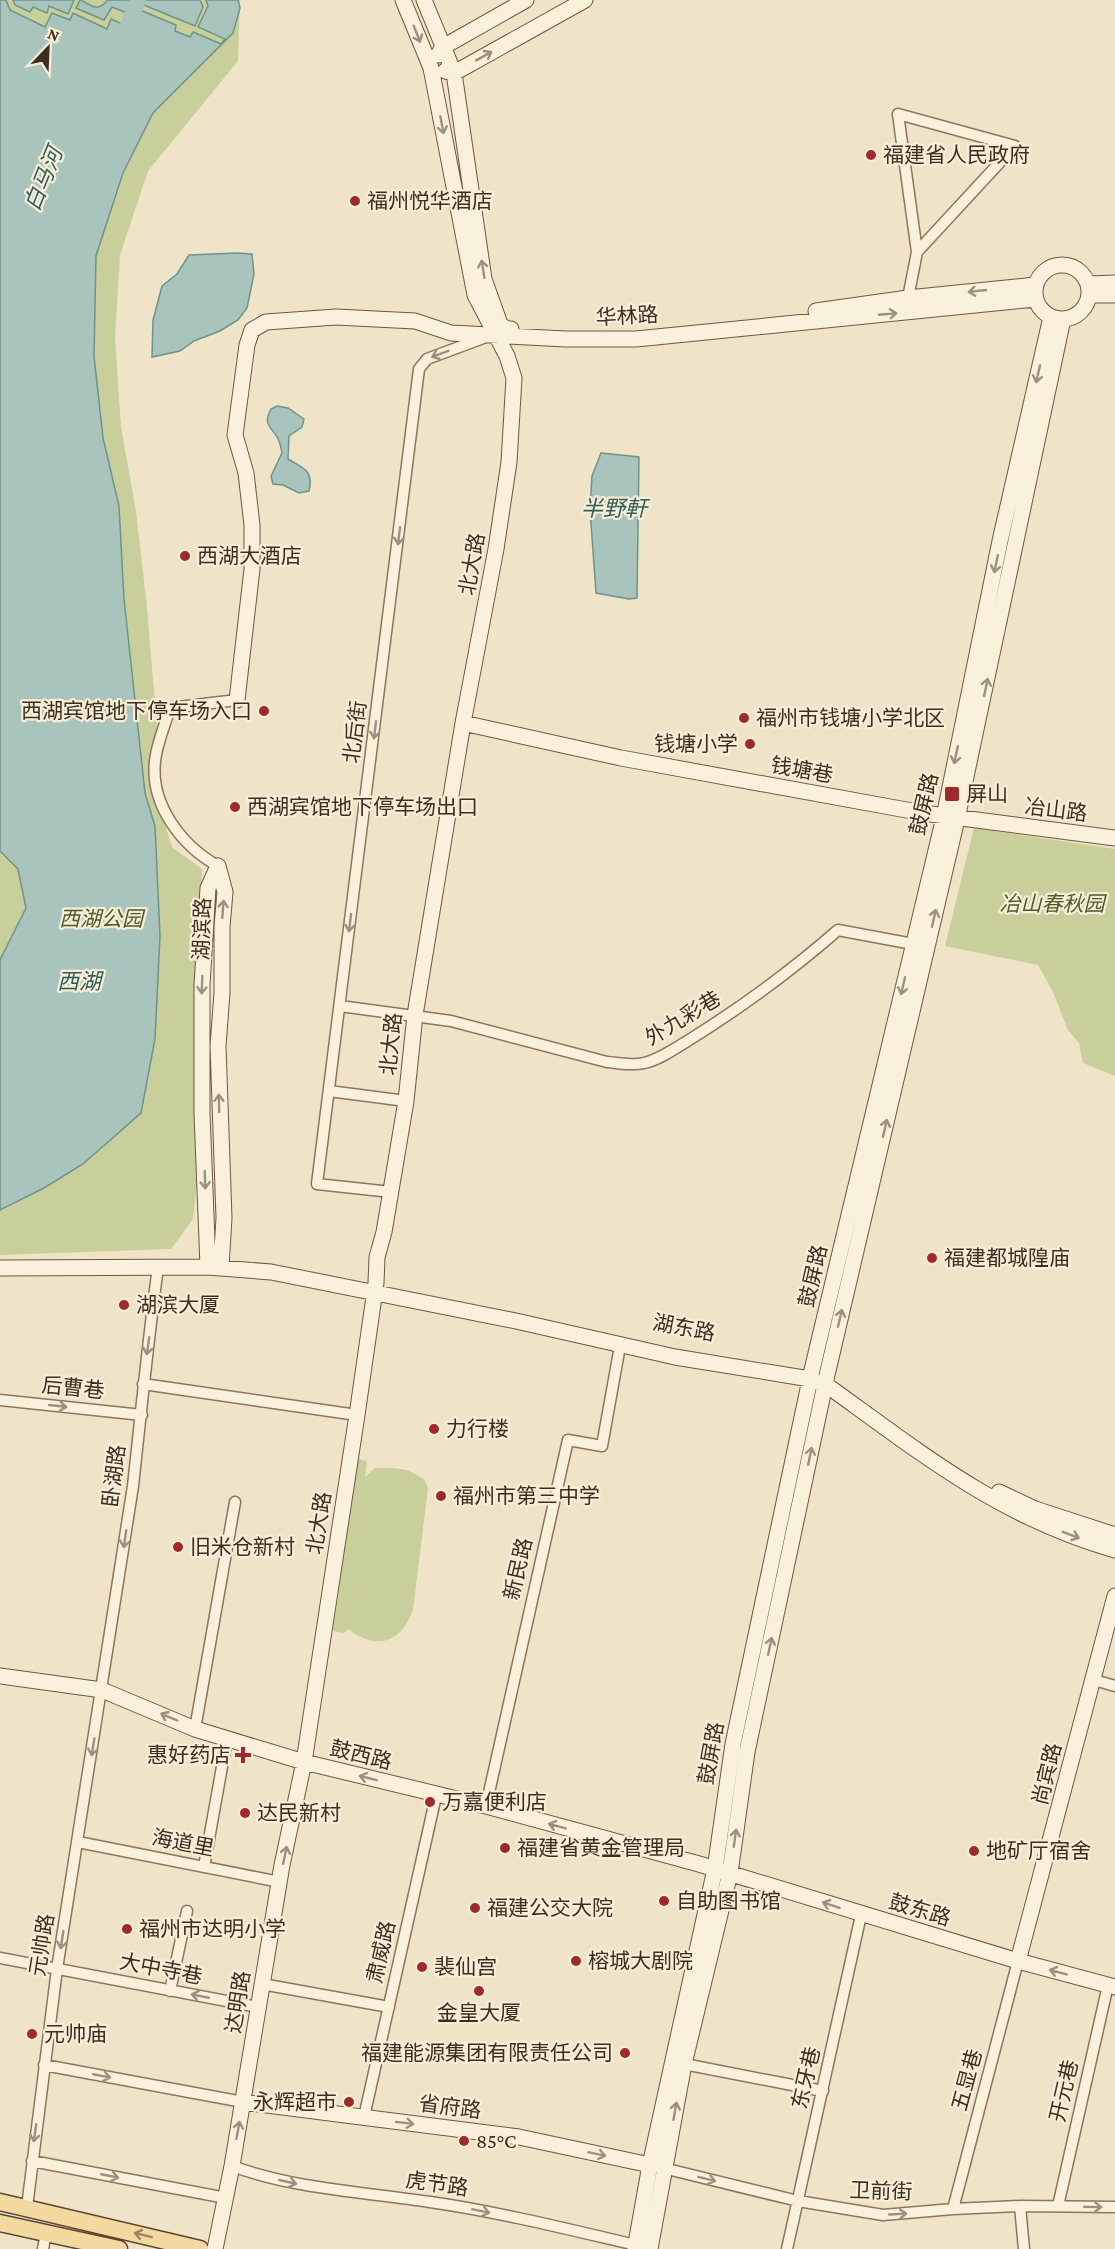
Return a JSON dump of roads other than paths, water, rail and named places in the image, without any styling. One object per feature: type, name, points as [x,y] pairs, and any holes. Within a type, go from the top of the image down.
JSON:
[{"type":"main road","points":[[403,0],[431,68],[475,295],[498,329]]},
{"type":"main road","points":[[424,0],[454,73],[484,279],[498,329]]},
{"type":"main road","points":[[431,68],[443,47],[526,0]]},
{"type":"main road","points":[[431,68],[454,73],[585,0]]},
{"type":"main road","points":[[1063,264],[1079,270],[1089,290],[1086,304],[1080,312],[1072,317],[1057,318],[1044,312],[1035,292],[1041,274],[1047,268],[1063,264]]},
{"type":"main road","points":[[1089,290],[1115,283]]},
{"type":"main road","points":[[1089,290],[1115,295]]},
{"type":"main road","name":"华林路","points":[[498,329],[566,339],[636,339],[1035,292]]},
{"type":"main road","name":"华林路","points":[[498,329],[547,333],[671,330],[908,298],[1035,292]]},
{"type":"main road","points":[[237,700],[252,569],[252,525],[246,474],[235,435],[247,345],[252,330],[266,322],[336,317],[415,321],[452,333],[498,329]]},
{"type":"main road","name":"鼓屏路","points":[[657,2167],[684,2064],[826,1380],[950,818],[1000,541],[1057,318]]},
{"type":"main road","name":"北大路","points":[[304,1762],[357,1414],[375,1287],[377,1257],[384,1232],[406,1101],[415,1015],[509,462],[514,378],[498,329]]},
{"type":"main road","name":"钱塘巷","points":[[463,723],[621,758],[950,818]]},
{"type":"main road","name":"鼓屏路","points":[[645,2248],[657,2167],[723,1871],[733,1744],[811,1374],[913,944],[950,818]]},
{"type":"main road","name":"冶山路","points":[[950,818],[1115,838]]},
{"type":"main road","name":"湖滨路","points":[[215,1262],[202,1113],[202,985],[208,888],[218,866]]},
{"type":"main road","points":[[0,1259],[215,1262]]},
{"type":"main road","points":[[0,1268],[158,1267],[215,1262]]},
{"type":"main road","name":"湖东路","points":[[215,1262],[272,1264],[620,1346],[675,1357],[811,1374]]},
{"type":"main road","name":"湖东路","points":[[375,1287],[811,1374],[826,1380],[1006,1496],[1035,1509],[1115,1534]]},
{"type":"main road","name":"湖东路","points":[[826,1380],[908,1445],[999,1504],[1030,1519],[1115,1550]]},
{"type":"main road","name":"尚宾路","points":[[1018,1961],[1115,1596]]},
{"type":"main road","name":"鼓西路","points":[[0,1676],[102,1689],[195,1729],[304,1762],[436,1796],[486,1806],[723,1871]]},
{"type":"main road","name":"达明路","points":[[215,2249],[232,2166],[280,1882],[304,1762]]},
{"type":"main road","name":"鼓东路","points":[[723,1871],[861,1915],[1111,1986]]},
{"type":"main road","name":"省府路","points":[[243,2102],[519,2137],[657,2167]]},
{"type":"main road","points":[[0,2202],[200,2249]]},
{"type":"main road","points":[[0,2223],[49,2242],[118,2249]]},
{"type":"street","points":[[908,298],[916,252],[898,114],[1015,146],[916,252]]},
{"type":"street","name":"北后街","points":[[391,1192],[317,1184],[328,1091],[419,369],[427,358],[498,329]]},
{"type":"street","points":[[218,866],[201,856],[172,826],[158,795],[155,760],[170,708],[237,700]]},
{"type":"street","name":"外九彩巷","points":[[339,1006],[451,1021],[607,1062],[646,1063],[752,999],[798,965],[838,930],[913,944]]},
{"type":"street","points":[[328,1091],[406,1101]]},
{"type":"street","name":"卧湖路","points":[[102,1689],[142,1415],[143,1384],[158,1267]]},
{"type":"street","name":"新民路","points":[[486,1806],[568,1440],[602,1446],[620,1346]]},
{"type":"street","points":[[143,1384],[357,1414]]},
{"type":"street","name":"后曹巷","points":[[0,1400],[142,1415]]},
{"type":"street","points":[[195,1729],[235,1502]]},
{"type":"street","points":[[1094,1680],[1115,1686]]},
{"type":"street","name":"元帅路","points":[[27,2207],[57,1969],[102,1689]]},
{"type":"street","points":[[204,1867],[227,1739]]},
{"type":"street","name":"肃威路","points":[[364,2117],[436,1796]]},
{"type":"street","name":"海道里","points":[[78,1842],[280,1882]]},
{"type":"street","points":[[170,1991],[187,1911]]},
{"type":"street","name":"东牙巷","points":[[787,2249],[861,1915]]},
{"type":"street","name":"大中寺巷","points":[[0,1958],[258,2007]]},
{"type":"street","name":"五显巷","points":[[953,2209],[1018,1961]]},
{"type":"street","points":[[262,1984],[388,2007]]},
{"type":"street","name":"开元巷","points":[[1058,2206],[1111,1986]]},
{"type":"street","points":[[684,2064],[823,2091]]},
{"type":"street","points":[[44,2065],[243,2102]]},
{"type":"street","points":[[32,2161],[226,2198]]},
{"type":"street","name":"虎节路","points":[[232,2166],[297,2184],[475,2209],[645,2248]]},
{"type":"street","name":"卫前街","points":[[657,2167],[798,2201],[883,2215],[1020,2206],[1115,2208]]},
{"type":"street","points":[[1020,2206],[1024,2249]]},
{"type":"water","name":"西湖","points":[[0,0],[6,0],[10,10],[45,27],[52,13],[70,20],[73,13],[107,29],[111,19],[127,26],[135,8],[176,25],[175,31],[190,37],[193,32],[221,44],[225,39],[198,27],[208,6],[206,0],[238,0],[240,8],[233,33],[153,113],[123,173],[96,256],[94,356],[103,438],[119,506],[124,599],[145,793],[155,826],[160,936],[155,1039],[141,1113],[83,1164],[44,1188],[0,1210],[0,960],[26,908],[18,869],[0,851]]},
{"type":"water","points":[[13,0],[74,0],[68,14],[49,6],[47,13],[33,7],[30,12],[15,5]]},
{"type":"water","points":[[80,0],[97,7],[108,0],[200,0],[203,7],[195,26],[134,1],[127,13],[112,7],[104,20],[76,8]]},
{"type":"water","points":[[252,254],[254,274],[247,308],[238,320],[220,331],[194,341],[180,351],[152,357],[153,320],[162,286],[177,274],[189,255]]},
{"type":"water","points":[[277,406],[288,408],[304,419],[302,427],[289,436],[288,459],[309,474],[309,491],[299,493],[283,485],[273,484],[271,476],[282,453],[279,440],[268,424],[268,418],[271,409]]},
{"type":"water","name":"半野軒","points":[[601,453],[639,457],[637,598],[629,599],[596,593],[590,509],[592,476]]},
{"type":"waterway","name":"白马河","points":[[124,36],[138,0]]},
{"type":"place","name":"福建省人民政府","points":[[871,155]]},
{"type":"place","name":"福州悦华酒店","points":[[355,201]]},
{"type":"place","name":"西湖大酒店","points":[[185,556]]},
{"type":"place","name":"西湖宾馆地下停车场入口","points":[[264,711]]},
{"type":"place","name":"福州市钱塘小学北区","points":[[744,718]]},
{"type":"place","name":"钱塘小学","points":[[750,744]]},
{"type":"place","name":"屏山","points":[[952,794]]},
{"type":"place","name":"西湖宾馆地下停车场出口","points":[[235,807]]},
{"type":"place","name":"福建都城隍庙","points":[[932,1258]]},
{"type":"place","name":"湖滨大厦","points":[[124,1305]]},
{"type":"place","name":"力行楼","points":[[434,1429]]},
{"type":"place","name":"福州市第三中学","points":[[441,1496]]},
{"type":"place","name":"旧米仓新村","points":[[178,1547]]},
{"type":"place","name":"惠好药店","points":[[243,1755]]},
{"type":"place","name":"万嘉便利店","points":[[430,1802]]},
{"type":"place","name":"达民新村","points":[[245,1813]]},
{"type":"place","name":"福建省黄金管理局","points":[[505,1848]]},
{"type":"place","name":"地矿厅宿舍","points":[[974,1851]]},
{"type":"place","name":"自助图书馆","points":[[664,1901]]},
{"type":"place","name":"福建公交大院","points":[[475,1908]]},
{"type":"place","name":"福州市达明小学","points":[[127,1929]]},
{"type":"place","name":"榕城大剧院","points":[[576,1961]]},
{"type":"place","name":"裴仙宫","points":[[422,1967]]},
{"type":"place","name":"金皇大厦","points":[[479,1991]]},
{"type":"place","name":"元帅庙","points":[[32,2034]]},
{"type":"place","name":"福建能源集团有限责任公司","points":[[625,2053]]},
{"type":"place","name":"永辉超市","points":[[349,2102]]},
{"type":"place","name":"85°C","points":[[464,2141]]},
{"type":"park label","name":"冶山春秋园","points":[[1052,904]]},
{"type":"park label","name":"西湖公园","points":[[101,919]]}]
